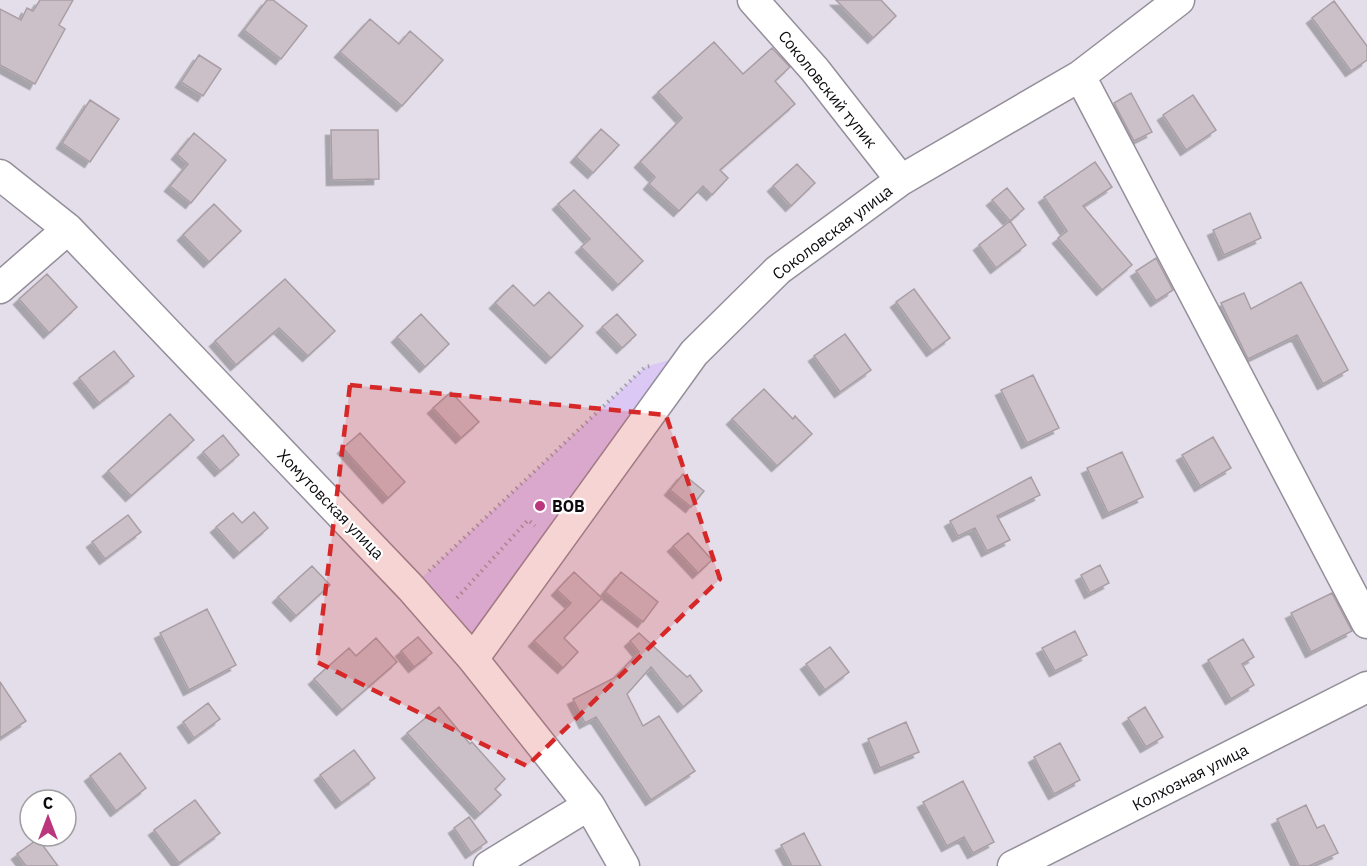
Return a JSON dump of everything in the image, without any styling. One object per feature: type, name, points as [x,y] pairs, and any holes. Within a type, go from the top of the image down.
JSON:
[{"type":"street","name":"Соколовский тупик","points":[[753,0],[815,70],[901,180]]},
{"type":"street","name":"Соколовская улица","points":[[473,659],[694,353],[778,270],[901,180],[1080,76],[1179,0]]},
{"type":"street","points":[[1080,76],[1367,623]]},
{"type":"street","name":"Хомутовская улица","points":[[0,175],[68,229],[411,588],[473,659],[589,805],[624,866]]},
{"type":"street","points":[[0,288],[68,229]]},
{"type":"street","name":"Колхозная улица","points":[[1013,866],[1367,687]]},
{"type":"street","points":[[489,866],[589,805]]},
{"type":"path","points":[[411,588],[645,368],[694,353]]},
{"type":"path","points":[[438,619],[528,520],[554,547]]},
{"type":"highlighted area","points":[[350,385],[666,415],[720,579],[527,766],[317,662]]},
{"type":"shaded area","points":[[694,353],[473,659],[411,588],[645,367]]},
{"type":"building","points":[[40,0],[73,0],[59,25],[65,29],[35,84],[0,65],[0,9],[21,20],[27,8],[33,11]]},
{"type":"building","points":[[267,0],[273,0],[307,26],[281,59],[244,30]]},
{"type":"building","points":[[836,0],[881,0],[896,16],[873,38]]},
{"type":"building","points":[[1334,1],[1367,46],[1367,60],[1351,71],[1312,18]]},
{"type":"building","points":[[370,19],[399,44],[410,31],[443,60],[402,106],[340,52]]},
{"type":"building","points":[[714,42],[743,74],[772,48],[790,67],[775,81],[795,104],[720,170],[728,178],[712,195],[703,186],[679,211],[649,184],[655,177],[640,162],[682,118],[658,92]]},
{"type":"building","points":[[199,55],[221,69],[203,96],[181,82]]},
{"type":"building","points":[[1131,93],[1152,132],[1134,141],[1114,103]]},
{"type":"building","points":[[1193,95],[1216,130],[1186,150],[1163,115]]},
{"type":"building","points":[[90,100],[119,119],[90,162],[62,143]]},
{"type":"building","points":[[601,129],[619,145],[593,173],[576,157]]},
{"type":"building","points":[[331,130],[378,130],[379,179],[332,180]]},
{"type":"building","points":[[194,133],[226,160],[191,203],[170,186],[188,164],[177,154]]},
{"type":"building","points":[[1095,162],[1112,187],[1083,206],[1132,265],[1102,290],[1058,238],[1067,231],[1044,197]]},
{"type":"building","points":[[797,164],[815,183],[791,206],[773,186]]},
{"type":"building","points":[[1007,188],[1024,209],[1010,221],[992,200]]},
{"type":"building","points":[[574,190],[643,261],[618,285],[581,247],[590,239],[558,204]]},
{"type":"building","points":[[214,204],[241,231],[209,262],[183,235]]},
{"type":"building","points":[[1250,213],[1261,238],[1224,255],[1213,230]]},
{"type":"building","points":[[1010,221],[1026,245],[996,268],[979,245]]},
{"type":"building","points":[[1156,258],[1173,290],[1156,301],[1136,271]]},
{"type":"building","points":[[47,274],[77,307],[49,333],[19,299]]},
{"type":"building","points":[[285,279],[335,331],[308,356],[279,328],[236,365],[215,341]]},
{"type":"building","points":[[1301,282],[1348,370],[1323,384],[1297,335],[1248,359],[1221,303],[1244,293],[1251,309]]},
{"type":"building","points":[[513,285],[534,306],[549,292],[583,326],[551,358],[495,303]]},
{"type":"building","points":[[914,289],[950,338],[932,351],[896,302]]},
{"type":"building","points":[[421,314],[449,344],[425,367],[397,337]]},
{"type":"building","points":[[617,314],[636,335],[622,348],[602,327]]},
{"type":"building","points":[[845,334],[871,370],[840,392],[814,356]]},
{"type":"building","points":[[114,351],[134,376],[99,403],[79,378]]},
{"type":"building","points":[[1033,375],[1059,428],[1027,443],[1001,390]]},
{"type":"building","points":[[764,389],[793,419],[795,416],[812,434],[777,466],[732,419]]},
{"type":"building","points":[[451,392],[479,422],[461,438],[433,408]]},
{"type":"building","points":[[170,414],[194,440],[131,496],[108,471]]},
{"type":"building","points":[[360,433],[405,482],[388,498],[343,448]]},
{"type":"building","points":[[223,435],[239,455],[220,471],[203,452]]},
{"type":"building","points":[[1213,437],[1231,468],[1200,486],[1182,455]]},
{"type":"building","points":[[1122,452],[1143,497],[1108,513],[1087,468]]},
{"type":"building","points":[[683,474],[704,491],[691,507],[670,490]]},
{"type":"building","points":[[1031,477],[1040,495],[997,516],[1010,540],[987,551],[975,528],[958,536],[950,521]]},
{"type":"building","points":[[254,512],[268,528],[239,553],[216,527],[233,513],[242,523]]},
{"type":"building","points":[[128,515],[141,532],[105,559],[92,542]]},
{"type":"building","points":[[688,533],[712,560],[698,573],[673,546]]},
{"type":"building","points":[[1100,565],[1109,583],[1090,593],[1081,575]]},
{"type":"building","points":[[312,566],[330,585],[296,616],[278,597]]},
{"type":"building","points":[[574,572],[602,598],[564,638],[578,652],[563,668],[534,641],[571,603],[557,590]]},
{"type":"building","points":[[621,572],[658,602],[643,622],[605,592]]},
{"type":"building","points":[[1332,593],[1352,631],[1311,652],[1291,613]]},
{"type":"building","points":[[207,609],[236,665],[189,690],[160,633]]},
{"type":"building","points":[[1075,631],[1087,655],[1055,671],[1042,648]]},
{"type":"building","points":[[639,633],[687,677],[690,675],[702,691],[683,707],[651,667],[627,694],[643,726],[659,716],[695,771],[651,800],[596,717],[585,723],[573,699],[614,678],[639,652],[630,641]]},
{"type":"building","points":[[418,637],[432,653],[414,667],[401,651]]},
{"type":"building","points":[[376,638],[397,662],[342,710],[314,679],[349,648],[356,656]]},
{"type":"building","points":[[1243,639],[1254,657],[1242,664],[1254,685],[1231,699],[1208,660]]},
{"type":"building","points":[[830,647],[849,672],[825,690],[806,664]]},
{"type":"building","points":[[0,682],[26,721],[0,738]]},
{"type":"building","points":[[208,703],[220,719],[194,738],[183,722]]},
{"type":"building","points":[[439,707],[470,744],[472,742],[505,779],[495,789],[501,795],[480,814],[407,733]]},
{"type":"building","points":[[1145,707],[1163,737],[1146,747],[1128,718]]},
{"type":"building","points":[[906,722],[919,752],[880,768],[868,739]]},
{"type":"building","points":[[1060,743],[1080,780],[1054,794],[1034,757]]},
{"type":"building","points":[[354,750],[375,778],[341,803],[320,775]]},
{"type":"building","points":[[120,753],[146,788],[116,811],[90,776]]},
{"type":"building","points":[[963,781],[994,842],[973,853],[964,837],[947,846],[923,802]]},
{"type":"building","points":[[195,800],[220,833],[179,863],[154,830]]},
{"type":"building","points":[[1306,805],[1317,828],[1324,825],[1338,853],[1309,866],[1299,866],[1277,819]]},
{"type":"building","points":[[469,817],[487,842],[471,853],[454,828]]},
{"type":"building","points":[[804,833],[821,866],[792,866],[781,845]]},
{"type":"building","points":[[25,848],[45,848],[58,866],[26,866],[17,854]]},
{"type":"place","name":"ВОВ","points":[[540,506]]}]
